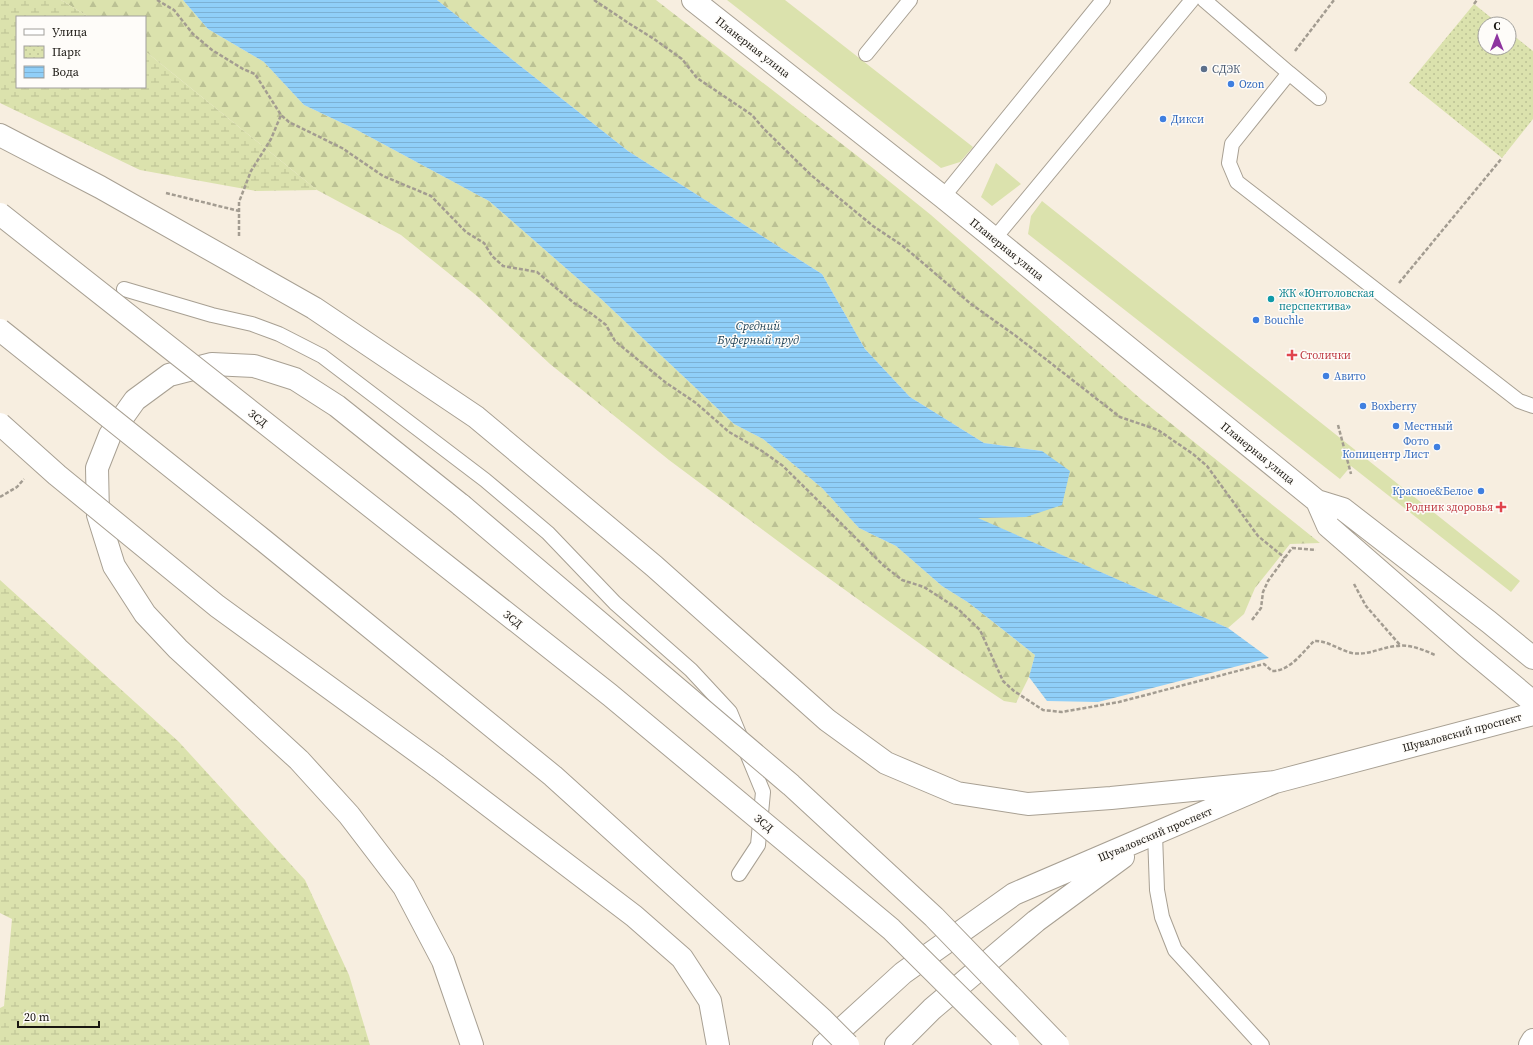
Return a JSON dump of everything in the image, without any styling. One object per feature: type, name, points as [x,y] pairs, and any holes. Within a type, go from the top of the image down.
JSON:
[{"type":"main road","name":"Планерная улица","points":[[693,0],[943,197],[1318,501],[1343,509],[1490,622],[1533,658]]},
{"type":"main road","points":[[0,135],[100,187],[314,308],[476,417],[654,566],[827,720],[886,763],[957,793],[1028,804],[1111,798],[1275,782]]},
{"type":"main road","name":"ЗСД","points":[[0,214],[622,706],[892,929],[1008,1045]]},
{"type":"main road","points":[[0,330],[264,540],[553,776],[823,1020],[848,1045]]},
{"type":"main road","points":[[472,1045],[443,961],[404,887],[354,821],[299,760],[178,649],[145,614],[114,566],[98,515],[97,468],[110,435],[135,400],[169,375],[212,364],[254,366],[295,379],[337,406],[461,505],[791,785],[934,917],[1058,1045]]},
{"type":"main road","points":[[0,424],[57,475],[217,606],[437,766],[634,916],[682,958],[710,1001],[718,1045]]},
{"type":"main road","name":"Планерная улица","points":[[1318,501],[1328,526],[1467,647],[1533,702]]},
{"type":"main road","name":"Шуваловский проспект","points":[[824,1045],[903,973],[1014,894],[1275,782],[1533,714]]},
{"type":"main road","points":[[896,1045],[932,1009],[1036,921],[1155,834]]},
{"type":"main road","points":[[1530,1045],[1533,1040]]},
{"type":"lane","points":[[866,54],[910,0]]},
{"type":"lane","points":[[994,239],[1192,0]]},
{"type":"lane","points":[[1204,0],[1319,98]]},
{"type":"lane","points":[[943,197],[1096,2]]},
{"type":"lane","points":[[1286,70],[1232,144],[1229,163],[1238,182],[1519,401],[1533,406]]},
{"type":"lane","points":[[124,289],[252,324],[279,334],[322,356],[485,480],[548,533],[615,603],[691,670],[730,712],[763,792],[758,845],[739,874]]},
{"type":"lane","points":[[1155,834],[1157,890],[1162,917],[1176,950],[1262,1045]]},
{"type":"path","points":[[157,0],[174,10],[194,34],[212,50],[255,74],[281,115],[289,122],[342,148],[383,176],[431,196],[466,232],[484,243],[492,256],[503,266],[537,272],[574,303],[606,325],[615,341],[665,382],[696,404],[729,432],[762,451],[783,466],[883,565],[902,580],[924,587],[958,609],[980,630],[1004,681],[1014,691],[1043,710],[1062,712],[1119,702],[1264,664],[1272,671],[1277,671],[1292,664],[1314,641],[1320,641],[1352,653],[1369,653],[1388,647],[1400,646],[1417,648],[1437,655]]},
{"type":"path","points":[[594,0],[654,38],[682,59],[697,78],[752,115],[764,129],[811,175],[873,226],[903,246],[970,304],[1016,336],[1120,417],[1158,430],[1193,454],[1207,466],[1258,536],[1285,558]]},
{"type":"path","points":[[1286,70],[1334,0]]},
{"type":"path","points":[[1474,4],[1477,0]]},
{"type":"path","points":[[239,239],[239,202],[251,171],[271,139],[281,115]]},
{"type":"path","points":[[1386,298],[1502,158]]},
{"type":"path","points":[[1338,425],[1351,474]]},
{"type":"path","points":[[1252,620],[1261,608],[1263,592],[1268,581],[1292,548],[1319,550]]},
{"type":"path","points":[[1351,579],[1366,606],[1400,646]]},
{"type":"green space","points":[[0,0],[61,0],[87,16],[16,16],[16,88],[146,88],[146,52],[317,190],[256,191],[140,170],[0,103]]},
{"type":"green space","points":[[61,0],[183,0],[208,29],[264,62],[304,105],[357,130],[489,201],[600,298],[734,424],[763,439],[822,488],[859,528],[896,546],[942,586],[969,603],[1035,655],[1029,677],[1016,703],[1004,701],[944,661],[802,559],[669,460],[550,364],[477,296],[401,235],[317,190],[146,52],[146,16],[87,16]]},
{"type":"green space","points":[[437,0],[656,0],[869,165],[931,215],[1143,401],[1320,543],[1290,544],[1255,588],[1244,614],[1228,628],[977,518],[1026,517],[1042,451],[984,443],[910,397],[865,349],[822,274],[628,151]]},
{"type":"green space","points":[[727,0],[785,0],[973,147],[960,162],[941,168]]},
{"type":"green space","points":[[1474,4],[1489,16],[1477,16],[1477,56],[1517,56],[1517,38],[1533,51],[1533,119],[1502,158],[1409,83]]},
{"type":"green space","points":[[996,163],[1021,184],[992,206],[981,197]]},
{"type":"green space","points":[[1042,201],[1520,581],[1511,592],[1351,466],[1340,479],[1028,234],[1031,216]]},
{"type":"green space","points":[[0,580],[179,742],[305,880],[349,975],[370,1045],[0,1045],[0,1008],[4,1006],[12,919],[0,913]]},
{"type":"water","name":"Средний Буферный пруд","points":[[183,0],[437,0],[628,151],[822,274],[865,349],[910,397],[984,443],[1042,451],[1070,471],[1062,505],[1026,517],[978,518],[1228,628],[1269,658],[1098,702],[1047,701],[1029,677],[1035,655],[969,603],[942,586],[896,546],[859,528],[822,488],[763,439],[734,424],[600,298],[489,201],[357,130],[304,105],[264,62],[208,29]]},
{"type":"place","name":"СДЭК","points":[[1204,69]]},
{"type":"place","name":"Ozon","points":[[1231,84]]},
{"type":"place","name":"Дикси","points":[[1163,119]]},
{"type":"place","name":"ЖК «Юнтоловская перспектива»","points":[[1271,299]]},
{"type":"place","name":"Bouchle","points":[[1256,320]]},
{"type":"place","name":"Столички","points":[[1292,355]]},
{"type":"place","name":"Авито","points":[[1326,376]]},
{"type":"place","name":"Boxberry","points":[[1363,406]]},
{"type":"place","name":"Местный","points":[[1396,426]]},
{"type":"place","name":"Фото Копицентр Лист","points":[[1437,447]]},
{"type":"place","name":"Красное&Белое","points":[[1481,491]]},
{"type":"place","name":"Родник здоровья","points":[[1501,507]]}]
